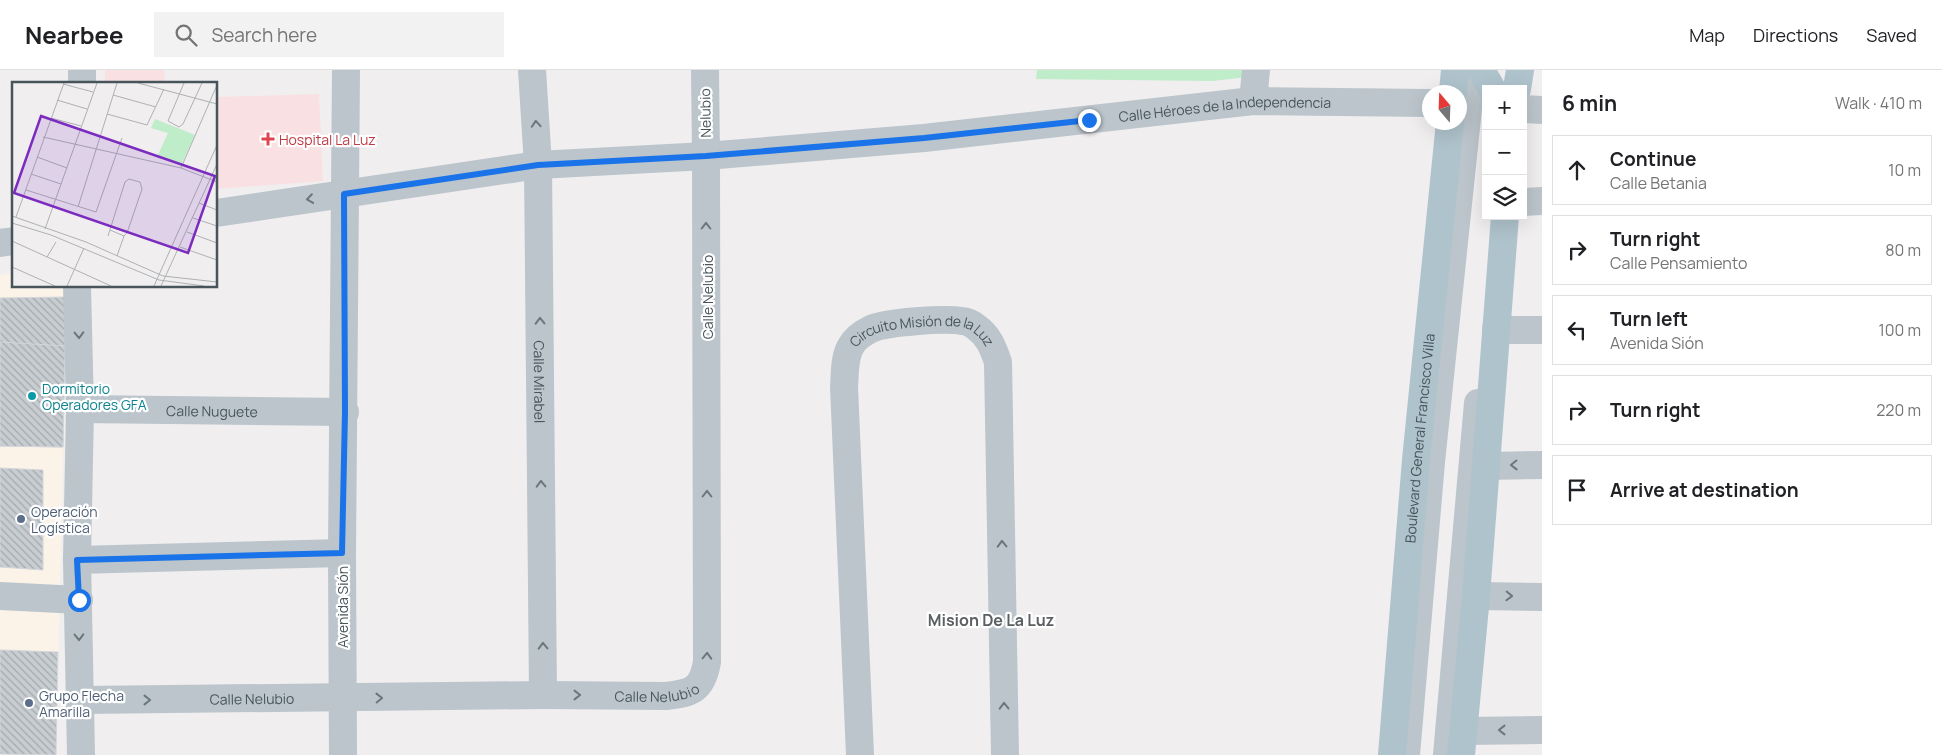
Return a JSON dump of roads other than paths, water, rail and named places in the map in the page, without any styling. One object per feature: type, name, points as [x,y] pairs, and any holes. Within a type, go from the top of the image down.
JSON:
[{"type":"main road","name":"Boulevard General Francisco Villa","points":[[1455,70],[1458,85]]},
{"type":"main road","points":[[1481,70],[1490,85]]},
{"type":"main road","points":[[1518,85],[1520,70]]},
{"type":"main road","name":"Boulevard General Francisco Villa","points":[[1392,755],[1416,460],[1460,130]]},
{"type":"main road","points":[[1462,743],[1476,596],[1505,220]]},
{"type":"street","name":"Avenida Sión","points":[[343,755],[342,553],[345,412],[344,194],[346,70]]},
{"type":"street","name":"Calle Mirabel","points":[[532,70],[538,165],[543,695]]},
{"type":"street","name":"Nelubio","points":[[704,70],[706,156]]},
{"type":"street","points":[[1253,101],[1256,70]]},
{"type":"street","points":[[1467,90],[1472,70]]},
{"type":"street","points":[[1507,85],[1508,70]]},
{"type":"street","name":"Calle Héroes de la Independencia","points":[[218,213],[538,165],[706,156],[924,138],[1253,101],[1422,104]]},
{"type":"street","points":[[1527,109],[1542,110]]},
{"type":"street","points":[[1406,755],[1461,130]]},
{"type":"street","name":"Calle Nelubio","points":[[81,700],[543,695],[666,696],[683,694],[693,690],[701,683],[707,662],[706,156]]},
{"type":"street","points":[[1527,202],[1542,202]]},
{"type":"street","points":[[1447,755],[1495,220]]},
{"type":"street","points":[[78,288],[80,409],[77,560],[81,755]]},
{"type":"street","name":"Circuito Misión de la Luz","points":[[860,755],[844,388],[850,347],[860,336],[872,328],[883,325],[906,322],[963,321],[976,326],[987,336],[998,362],[1005,755]]},
{"type":"street","points":[[1496,330],[1542,330]]},
{"type":"street","name":"Calle Nuguete","points":[[80,409],[345,412]]},
{"type":"street","points":[[1486,466],[1542,465]]},
{"type":"street","points":[[77,560],[342,553]]},
{"type":"street","points":[[0,596],[79,600]]},
{"type":"street","points":[[1476,596],[1542,598]]},
{"type":"street","points":[[1462,743],[1542,730]]},
{"type":"place","name":"Hospital La Luz","points":[[268,139]]},
{"type":"place","name":"Dormitorio Operadores GFA","points":[[32,396]]},
{"type":"place","name":"Operación Logística","points":[[21,519]]},
{"type":"place","name":"Grupo Flecha Amarilla","points":[[29,703]]},
{"type":"district","name":"Mision De La Luz","points":[[991,620]]}]
